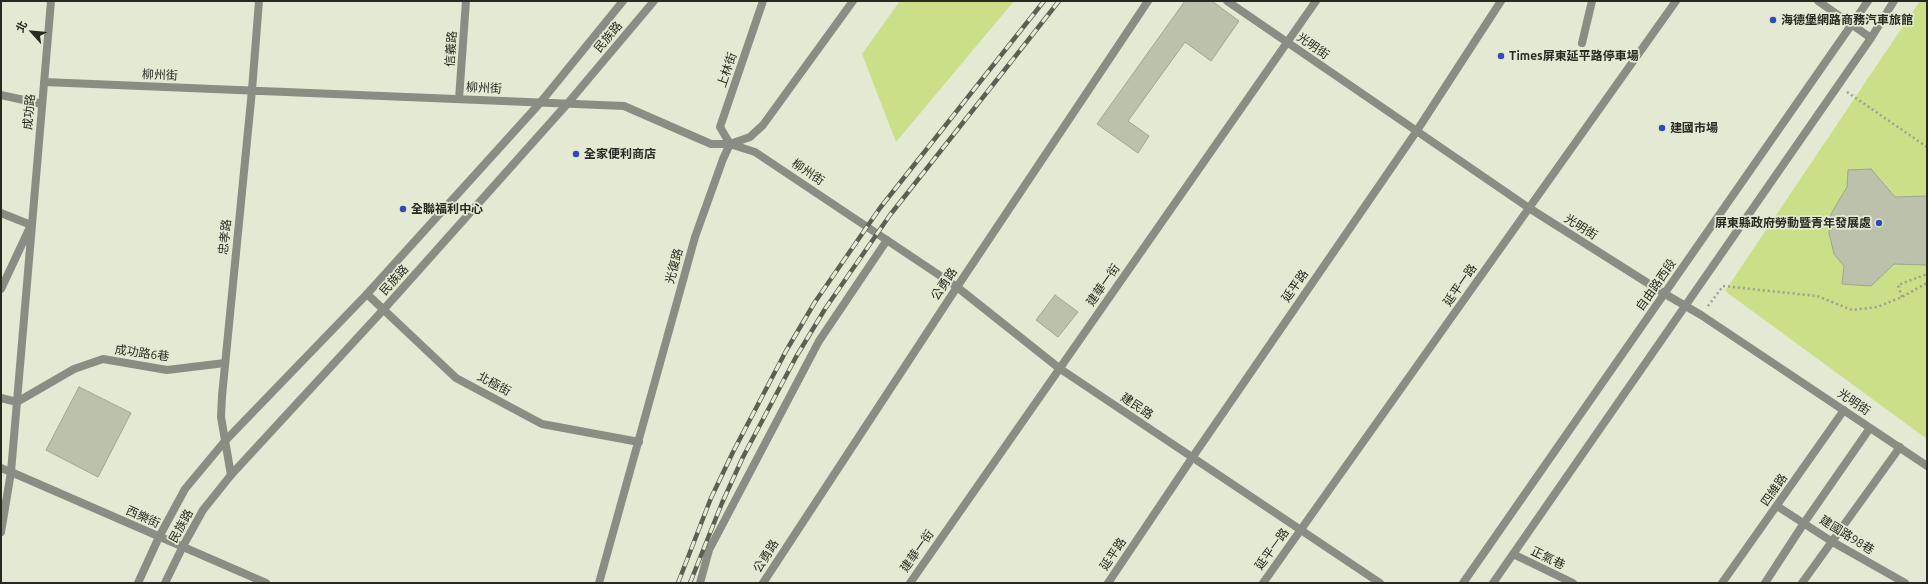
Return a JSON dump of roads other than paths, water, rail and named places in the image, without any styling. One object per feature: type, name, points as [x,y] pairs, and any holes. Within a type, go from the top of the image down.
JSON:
[{"type":"street","name":"成功路","points":[[1,532],[11,472],[51,1]]},
{"type":"street","name":"忠孝路","points":[[231,475],[221,417],[259,1]]},
{"type":"street","name":"信義路","points":[[459,99],[466,1]]},
{"type":"street","name":"民族路","points":[[138,583],[159,537],[185,489],[225,442],[367,294],[540,103],[623,1]]},
{"type":"street","name":"民族路","points":[[165,583],[203,510],[231,475],[384,309],[568,104],[654,1]]},
{"type":"street","name":"上林街","points":[[730,144],[720,127],[763,1]]},
{"type":"street","points":[[730,144],[750,137],[763,125],[853,1]]},
{"type":"street","name":"公勇路","points":[[763,583],[957,287],[1148,1]]},
{"type":"street","name":"光明街","points":[[1228,1],[1416,132],[1529,208],[1665,294],[1701,314],[1927,466]]},
{"type":"street","name":"建華一街","points":[[910,583],[1058,368],[1316,1]]},
{"type":"street","name":"延平路","points":[[1108,583],[1416,132],[1501,1]]},
{"type":"street","points":[[1582,43],[1592,1]]},
{"type":"street","name":"延平一路","points":[[1263,583],[1676,1]]},
{"type":"street","points":[[1818,1],[1871,38]]},
{"type":"street","name":"自由路西段","points":[[1463,583],[1868,1]]},
{"type":"street","points":[[1493,583],[1871,38],[1894,1]]},
{"type":"street","name":"柳州街","points":[[44,82],[624,106],[711,144],[730,144],[755,152],[887,240]]},
{"type":"street","points":[[1,95],[42,104]]},
{"type":"street","name":"光復路","points":[[599,583],[695,237],[730,144]]},
{"type":"street","points":[[1,212],[31,225]]},
{"type":"street","name":"成功路","points":[[1,289],[31,225]]},
{"type":"street","points":[[700,583],[709,550],[819,341],[887,240]]},
{"type":"street","name":"建民路","points":[[887,240],[957,287],[1058,368],[1192,458],[1302,529],[1380,583]]},
{"type":"street","name":"北極街","points":[[367,294],[456,378],[542,424],[638,442]]},
{"type":"street","name":"成功路6巷","points":[[17,402],[74,369],[103,359],[167,370],[225,363]]},
{"type":"street","points":[[1,398],[17,402]]},
{"type":"street","name":"四維路","points":[[1722,583],[1844,410]]},
{"type":"street","points":[[1765,583],[1804,523],[1870,428]]},
{"type":"street","points":[[1802,583],[1900,447]]},
{"type":"street","name":"西樂街","points":[[1,468],[266,583]]},
{"type":"street","name":"建國路98巷","points":[[1777,506],[1831,541],[1905,583]]},
{"type":"street","name":"正氣巷","points":[[1513,554],[1573,583]]},
{"type":"railway","points":[[678,583],[711,498],[733,452],[786,351],[815,302],[880,208],[1044,1]]},
{"type":"railway","points":[[690,583],[722,503],[743,457],[796,357],[825,309],[890,215],[1059,1]]},
{"type":"place","name":"海德堡網路商務汽車旅館","points":[[1773,20]]},
{"type":"place","name":"Times屏東延平路停車場","points":[[1501,56]]},
{"type":"place","name":"建國市場","points":[[1662,128]]},
{"type":"place","name":"全家便利商店","points":[[576,154]]},
{"type":"place","name":"全聯福利中心","points":[[403,209]]},
{"type":"place","name":"屏東縣政府勞動暨青年發展處","points":[[1879,223]]}]
